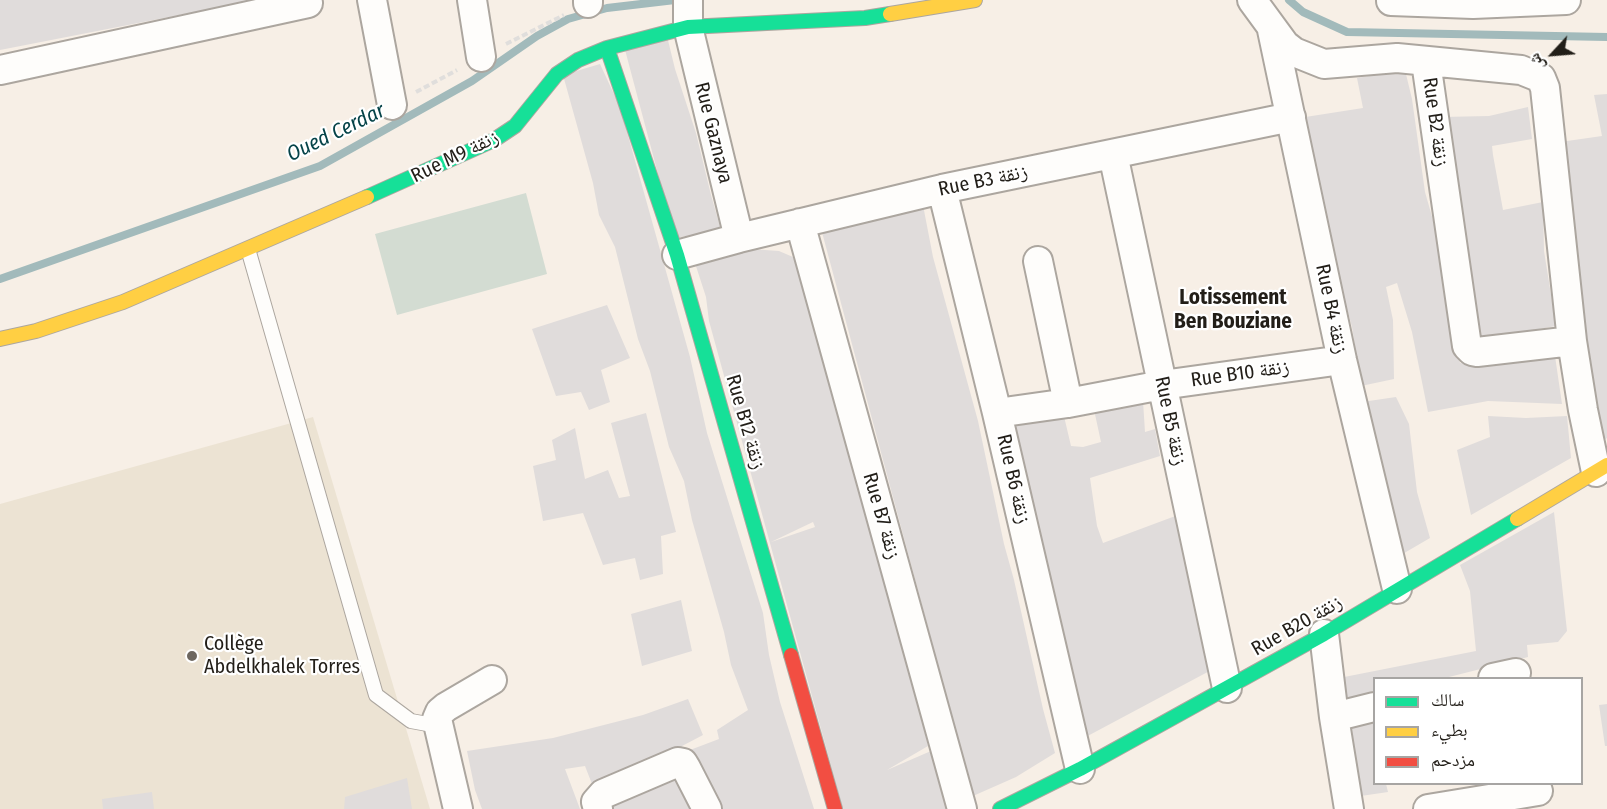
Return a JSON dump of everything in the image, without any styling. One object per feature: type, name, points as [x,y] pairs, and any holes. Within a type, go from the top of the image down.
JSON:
[{"type":"street","points":[[372,0],[392,105]]},
{"type":"street","points":[[472,0],[481,57]]},
{"type":"street","name":"Rue M9 زنقة","points":[[0,339],[36,331],[123,302],[494,140],[515,126],[557,74],[578,60],[644,37],[688,16],[733,27],[865,18],[975,0]]},
{"type":"street","points":[[1252,0],[1278,36],[1294,52],[1324,64],[1397,58],[1426,62]]},
{"type":"street","points":[[1391,1],[1566,0]]},
{"type":"street","points":[[0,70],[308,3]]},
{"type":"street","name":"Rue Gaznaya","points":[[688,16],[739,238]]},
{"type":"street","name":"Rue B4 زنقة","points":[[1272,28],[1342,360],[1396,590]]},
{"type":"street","name":"Rue B12 زنقة","points":[[607,48],[676,255],[835,809]]},
{"type":"street","name":"Rue B2 زنقة","points":[[1572,341],[1477,352],[1467,346],[1426,62],[1521,70],[1540,78],[1545,88],[1572,341],[1583,410],[1601,469]]},
{"type":"street","name":"Rue B3 زنقة","points":[[676,255],[942,189],[1291,117]]},
{"type":"street","name":"Rue B5 زنقة","points":[[1113,154],[1227,688]]},
{"type":"street","name":"Rue B6 زنقة","points":[[942,189],[1080,769]]},
{"type":"street","name":"Rue B7 زنقة","points":[[800,223],[962,809]]},
{"type":"street","points":[[1038,261],[1068,403]]},
{"type":"street","name":"Rue B10 زنقة","points":[[997,413],[1068,403],[1162,385],[1342,360]]},
{"type":"street","name":"Rue B20 زنقة","points":[[1000,809],[1080,769],[1324,634],[1601,469]]},
{"type":"street","points":[[1324,634],[1334,717],[1349,809]]},
{"type":"street","points":[[458,809],[437,719],[440,712],[492,680]]},
{"type":"street","points":[[1334,717],[1373,707]]},
{"type":"street","points":[[600,802],[678,762],[686,768],[707,809]]},
{"type":"street","points":[[1428,809],[1538,791]]},
{"type":"lane","points":[[248,249],[376,695],[411,721],[438,726]]},
{"type":"shaded area","points":[[526,193],[547,274],[397,315],[375,234]]},
{"type":"shaded area","name":"Collège Abdelkhalek Torres","points":[[313,417],[430,809],[0,809],[0,504]]},
{"type":"building","points":[[0,0],[251,0],[251,1],[0,50]]},
{"type":"building","points":[[666,32],[675,69],[696,133],[721,230],[675,238],[624,46]]},
{"type":"building","points":[[600,64],[620,107],[690,357],[707,433],[763,613],[769,655],[780,702],[814,809],[719,809],[690,750],[719,739],[717,730],[748,710],[731,665],[724,632],[692,520],[684,481],[669,447],[615,247],[599,215],[593,183],[563,75]]},
{"type":"building","points":[[1405,70],[1412,99],[1425,192],[1433,220],[1460,363],[1555,356],[1562,404],[1488,401],[1428,412],[1412,332],[1397,283],[1386,287],[1393,320],[1394,379],[1361,386],[1352,327],[1299,118],[1363,108],[1357,78]]},
{"type":"building","points":[[1607,94],[1607,438],[1595,445],[1560,142],[1602,136],[1594,95]]},
{"type":"building","points":[[1528,107],[1532,139],[1492,146],[1493,155],[1503,210],[1543,202],[1544,251],[1556,326],[1477,340],[1442,117],[1489,116]]},
{"type":"building","points":[[922,200],[933,257],[978,421],[1004,544],[1055,753],[1016,777],[973,796],[819,221]]},
{"type":"building","points":[[737,248],[779,251],[793,257],[807,293],[889,602],[900,627],[928,746],[887,770],[931,751],[948,809],[843,809],[709,321],[706,297],[694,260]],"holes":[[[813,522],[815,527],[771,542]]]},
{"type":"building","points":[[607,305],[630,358],[601,370],[610,402],[589,410],[581,392],[556,396],[532,329]]},
{"type":"building","points":[[1396,397],[1409,424],[1417,492],[1430,538],[1394,559],[1362,402]]},
{"type":"building","points":[[1143,401],[1145,432],[1155,429],[1160,456],[1090,478],[1097,526],[1103,543],[1178,515],[1217,667],[1082,739],[1009,418],[1063,412],[1071,446],[1083,447],[1101,442],[1093,405]]},
{"type":"building","points":[[646,413],[676,532],[661,536],[663,574],[640,580],[635,558],[603,565],[583,513],[543,521],[533,466],[556,460],[552,440],[575,428],[585,479],[608,470],[619,498],[630,496],[611,423]]},
{"type":"building","points":[[1488,416],[1526,418],[1567,416],[1571,458],[1471,515],[1457,450],[1490,437]]},
{"type":"building","points":[[1554,512],[1567,631],[1558,642],[1527,645],[1528,657],[1449,677],[1373,677],[1373,697],[1338,707],[1334,679],[1476,651],[1470,591],[1460,565]]},
{"type":"building","points":[[681,600],[692,651],[642,666],[631,614]]},
{"type":"building","points":[[688,699],[703,735],[610,780],[592,784],[585,766],[565,769],[580,809],[482,809],[475,790],[467,751],[553,738],[643,715]]},
{"type":"building","points":[[1607,704],[1607,746],[1605,746],[1599,705]]},
{"type":"building","points":[[1373,720],[1373,785],[1386,785],[1388,792],[1354,797],[1343,724]]},
{"type":"building","points":[[407,778],[412,809],[344,809],[345,797]]},
{"type":"building","points":[[675,778],[693,809],[607,809],[604,802]]},
{"type":"building","points":[[152,792],[154,809],[103,809],[102,799]]},
{"type":"waterway","name":"Oued Cerdar","points":[[0,279],[320,166],[472,81],[537,36],[568,19],[607,8],[675,0]]},
{"type":"waterway","name":"Oued Cerdar","points":[[1289,0],[1303,12],[1347,32],[1607,37]]},
{"type":"traffic: fast","points":[[367,197],[494,140],[515,126],[557,74],[578,60],[607,48],[688,27],[865,18],[890,14]]},
{"type":"traffic: fast","points":[[607,48],[677,255],[791,655]]},
{"type":"traffic: fast","points":[[1000,809],[1080,769],[1324,634],[1517,519]]},
{"type":"traffic: slow","points":[[890,14],[975,0]]},
{"type":"traffic: slow","points":[[0,339],[36,331],[123,302],[367,197]]},
{"type":"traffic: slow","points":[[1517,519],[1607,465]]},
{"type":"traffic: jam","points":[[791,655],[835,809]]},
{"type":"place","name":"Collège Abdelkhalek Torres","points":[[192,656]]},
{"type":"district","name":"Lotissement Ben Bouziane","points":[[1233,310]]}]
